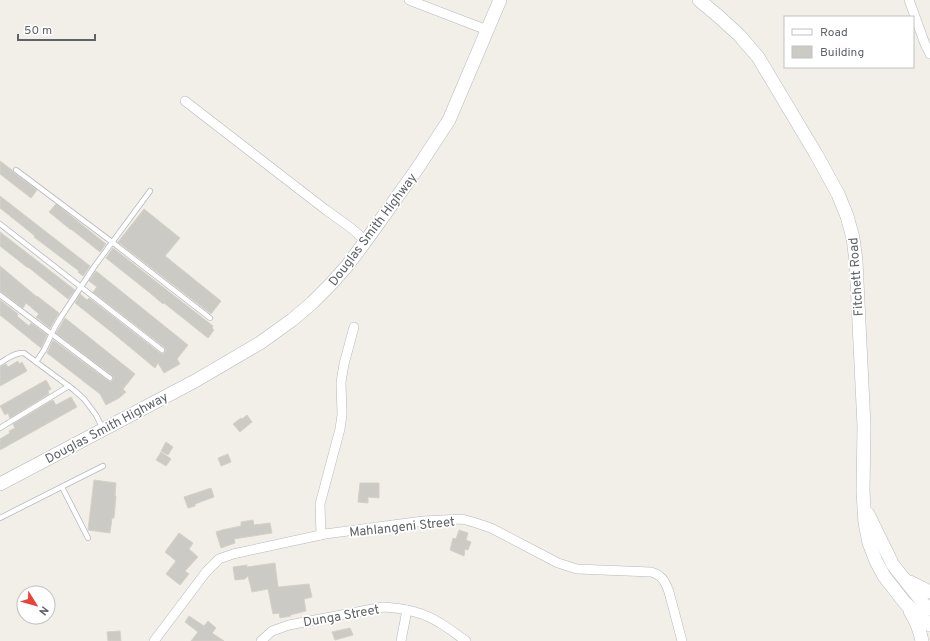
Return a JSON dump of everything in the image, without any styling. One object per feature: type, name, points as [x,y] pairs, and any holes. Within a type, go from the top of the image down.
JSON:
[{"type":"street","points":[[409,0],[487,30]]},
{"type":"street","name":"Douglas Smith Highway","points":[[0,484],[195,381],[273,334],[312,303],[347,266],[368,238],[421,164],[449,120],[500,0]]},
{"type":"street","name":"Fitchett Road","points":[[699,0],[739,35],[758,57],[816,154],[838,194],[847,216],[853,238],[856,261],[864,426],[863,491],[865,523],[869,543],[884,576],[905,602],[930,625]]},
{"type":"street","points":[[909,0],[930,54]]},
{"type":"street","points":[[185,101],[326,210],[368,238]]},
{"type":"street","points":[[321,535],[320,504],[340,430],[342,415],[341,382],[344,364],[354,327]]},
{"type":"street","name":"Fitchett Road","points":[[865,507],[893,565],[924,604],[930,609]]},
{"type":"street","name":"Mahlangeni Street","points":[[154,641],[206,572],[219,559],[232,554],[321,535],[423,521],[462,519],[491,528],[558,563],[577,569],[651,572],[657,574],[662,578],[669,592],[682,641]]},
{"type":"street","points":[[905,579],[930,592]]},
{"type":"street","points":[[905,602],[916,620],[922,641]]},
{"type":"street","name":"Dunga Street","points":[[261,641],[272,631],[289,625],[383,607],[421,613],[440,622],[466,641]]},
{"type":"street","points":[[401,641],[407,610]]},
{"type":"lane","points":[[16,170],[210,318]]},
{"type":"lane","points":[[36,362],[52,335],[60,317],[94,267],[150,191]]},
{"type":"lane","points":[[0,224],[162,350]]},
{"type":"lane","points":[[0,295],[110,378]]},
{"type":"lane","points":[[0,363],[15,354],[20,352],[24,353],[84,399],[103,429]]},
{"type":"lane","points":[[0,428],[69,386]]},
{"type":"lane","points":[[0,518],[103,466]]},
{"type":"lane","points":[[62,487],[88,538]]},
{"type":"building","points":[[0,161],[37,190],[31,198],[0,174]]},
{"type":"building","points":[[0,196],[90,266],[83,276],[78,272],[79,271],[34,237],[35,236],[0,208]]},
{"type":"building","points":[[56,204],[106,244],[100,252],[49,212]]},
{"type":"building","points":[[144,209],[180,238],[165,256],[221,301],[211,314],[118,242]]},
{"type":"building","points":[[0,232],[75,290],[68,299],[0,246]]},
{"type":"building","points":[[113,248],[213,326],[212,328],[214,330],[208,338],[106,258]]},
{"type":"building","points":[[0,266],[59,313],[50,328],[36,317],[39,314],[26,303],[23,308],[0,291]]},
{"type":"building","points":[[96,271],[188,345],[177,359],[180,364],[164,373],[158,363],[155,368],[75,303],[80,294],[87,300],[89,298],[160,353],[163,354],[165,352],[166,349],[164,347],[93,292],[97,287],[89,281]]},
{"type":"building","points":[[0,300],[18,314],[17,316],[29,326],[31,323],[47,335],[41,348],[0,315]]},
{"type":"building","points":[[65,318],[135,374],[123,389],[126,392],[119,398],[106,405],[100,394],[47,353],[53,340],[108,381],[111,382],[113,380],[114,377],[112,375],[56,333]]},
{"type":"building","points":[[18,361],[19,364],[22,362],[27,371],[0,386],[0,367],[6,364],[8,367]]},
{"type":"building","points":[[46,380],[51,389],[48,391],[49,394],[10,418],[8,413],[5,415],[0,406]]},
{"type":"building","points":[[71,397],[77,407],[0,450],[0,439],[15,428],[13,424],[53,400],[56,405]]},
{"type":"building","points":[[247,415],[252,422],[240,432],[233,424]]},
{"type":"building","points":[[166,442],[173,447],[168,455],[161,451]]},
{"type":"building","points":[[161,452],[171,459],[166,466],[156,460]]},
{"type":"building","points":[[228,454],[231,462],[221,466],[218,458]]},
{"type":"building","points":[[94,480],[116,483],[114,518],[112,518],[110,533],[88,530]]},
{"type":"building","points":[[360,483],[379,483],[379,498],[368,497],[368,503],[358,502]]},
{"type":"building","points":[[211,488],[214,497],[188,508],[184,497]]},
{"type":"building","points":[[253,520],[254,525],[270,523],[272,533],[234,539],[235,543],[221,548],[216,532],[241,526],[241,522]]},
{"type":"building","points":[[459,530],[468,533],[466,540],[471,542],[468,550],[465,549],[464,556],[450,550],[453,538],[456,539]]},
{"type":"building","points":[[179,533],[193,543],[189,549],[198,557],[185,571],[189,574],[180,585],[166,574],[176,561],[165,552]]},
{"type":"building","points":[[275,563],[278,587],[309,584],[312,597],[304,599],[306,611],[280,618],[279,613],[273,614],[268,589],[252,592],[248,576],[245,579],[235,580],[233,567],[247,565],[247,567]]},
{"type":"building","points":[[189,616],[204,626],[208,621],[216,628],[212,633],[224,641],[191,641],[198,632],[185,622]]},
{"type":"building","points":[[350,628],[353,635],[335,640],[332,632]]},
{"type":"building","points":[[120,631],[121,641],[108,641],[107,632]]}]
